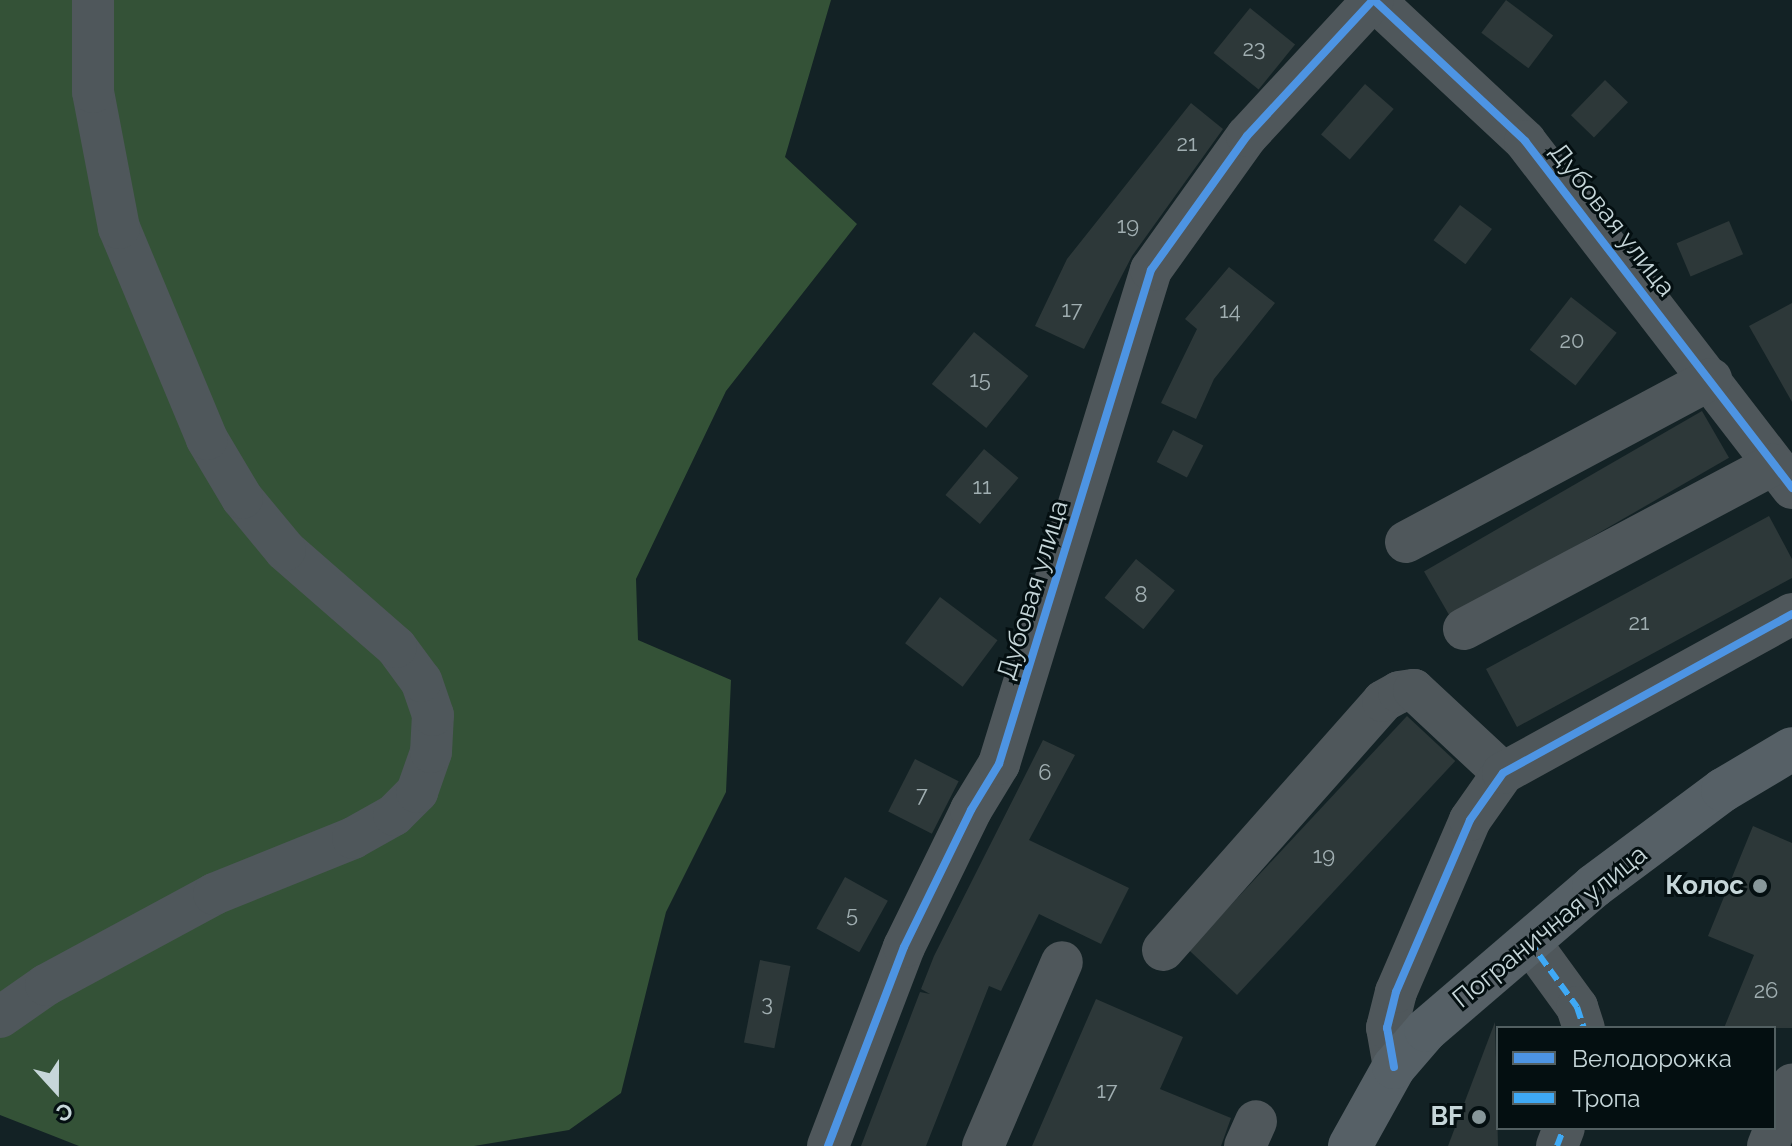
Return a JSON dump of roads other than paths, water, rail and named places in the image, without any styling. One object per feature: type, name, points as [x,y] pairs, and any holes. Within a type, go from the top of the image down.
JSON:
[{"type":"main road","name":"Пограничная улица","points":[[1350,1146],[1394,1067],[1426,1030],[1529,941],[1723,790],[1792,749]]},
{"type":"street","points":[[0,1017],[46,985],[214,894],[353,838],[394,815],[417,792],[431,752],[433,715],[421,681],[405,658],[285,550],[242,498],[207,439],[119,228],[93,92],[93,0]]},
{"type":"street","name":"Дубовая улица","points":[[828,1146],[904,947],[971,810],[999,764],[1151,270],[1247,136],[1374,0],[1525,141],[1783,476]]},
{"type":"street","points":[[1406,542],[1711,379]]},
{"type":"street","points":[[1464,629],[1783,476]]},
{"type":"street","points":[[1394,1067],[1387,1028],[1396,992],[1470,820],[1503,773],[1792,614]]},
{"type":"street","points":[[1163,950],[1383,701],[1399,692],[1414,690],[1503,773]]},
{"type":"street","points":[[1529,941],[1577,1007],[1583,1026]]},
{"type":"street","points":[[983,1146],[1062,962]]},
{"type":"street","points":[[1776,1126],[1792,1085]]},
{"type":"place","name":"Колос","points":[[1760,886]]},
{"type":"place","name":"BF","points":[[1479,1117]]}]
